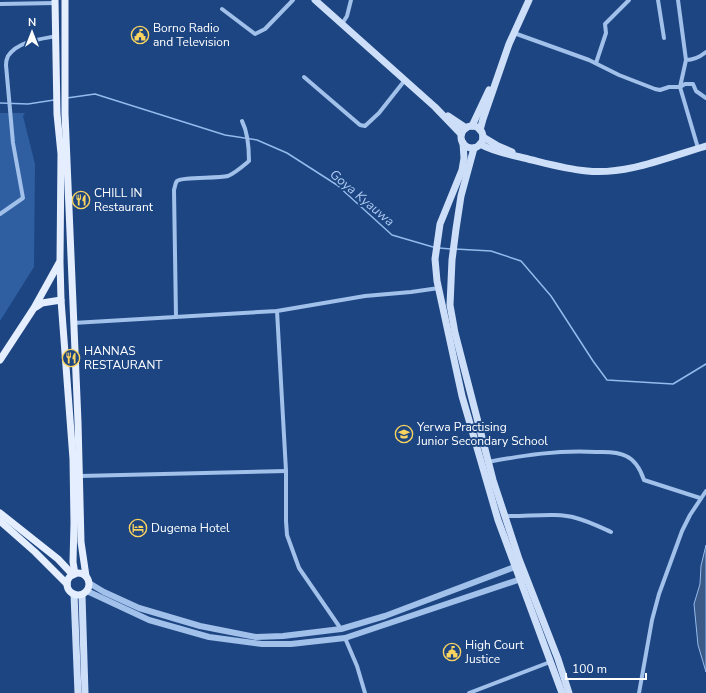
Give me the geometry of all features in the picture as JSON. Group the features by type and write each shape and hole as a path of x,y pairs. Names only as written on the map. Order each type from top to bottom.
{"main road":[{"path":"65,0 60,60 60,262 61,300 73,459 74,574"},
{"path":"315,0 435,107 466,129 476,127 479,140 489,149 556,167 588,171 607,171 643,165 706,146"},
{"path":"518,565 488,462 455,333 450,305 452,260 456,229 461,196 471,155 479,140 483,119 496,78 513,33 529,0"},
{"path":"55,2 60,60"},
{"path":"496,78 461,139 463,143 464,158 462,170 440,224 436,259 439,288 462,396 498,520 558,659 569,693"},
{"path":"61,114 73,323 80,476 81,542 87,579 84,593 86,693"},
{"path":"463,143 468,147 479,140"},
{"path":"0,360 34,308 60,262"},
{"path":"34,308 42,303 61,300"},
{"path":"0,513 74,574 83,574 87,579"},
{"path":"0,521 35,552 67,584 70,591 74,594 78,693"},
{"path":"58,560 70,558 73,553"},
{"path":"67,584 70,577 74,574"},
{"path":"523,578 550,662 562,693"},
{"path":"74,594 84,593"}],"street":[{"path":"222,9 255,34 265,29 293,0"},
{"path":"342,24 347,16 351,0"},
{"path":"596,63 606,32 605,24 629,0"},
{"path":"658,0 664,38"},
{"path":"678,0 686,60 680,87 698,148"},
{"path":"0,4 55,2"},
{"path":"513,33 596,63 620,75 655,89 660,90 680,87 685,84 693,84 696,91 706,98"},
{"path":"0,214 23,198 12,143 6,65 8,56 28,42 57,36"},
{"path":"686,60 692,60 706,52"},
{"path":"304,77 362,126 365,126 379,113 405,80"},
{"path":"176,317 174,190 176,182 179,180 228,176 249,161 249,150 245,127 242,121"},
{"path":"73,323 277,311 365,296 439,288"},
{"path":"277,311 286,471 287,536 299,568 340,629"},
{"path":"488,462 547,452 612,452 626,456 633,461 641,471 644,480 700,498"},
{"path":"80,476 286,471"},
{"path":"639,693 652,620 659,594 682,531 706,490"},
{"path":"504,516 567,516 611,532"},
{"path":"87,579 109,594 139,608 200,626 256,637 283,636 340,629 385,616 518,565"},
{"path":"84,593 149,620 209,637 262,644 291,644 345,638 523,578"},
{"path":"345,638 357,666 365,693"},
{"path":"469,693 550,662"}],"shaded area":[{"path":"0,113 25,113 23,116 35,164 34,267 0,321"},
{"path":"706,545 706,672 698,645 694,604 700,584 701,566"}],"waterway":[{"name":"Goya Kyauwa","path":"67,98 95,94 225,135 257,140 287,153 337,185 392,235 433,247"},
{"name":"Goya Kyauwa","path":"0,103 28,104 54,100"},
{"name":"Goya Kyauwa","path":"439,248 451,249"},
{"name":"Goya Kyauwa","path":"455,249 491,251 521,261 551,296 607,380 673,384 706,364"}],"place":[{"name":"Borno Radio and Television","path":"140,35"},
{"name":"CHILL IN Restaurant","path":"81,200"},
{"name":"HANNAS RESTAURANT","path":"71,358"},
{"name":"Yerwa Practising Junior Secondary School","path":"404,434"},
{"name":"Dugema Hotel","path":"138,528"},
{"name":"High Court Justice","path":"452,652"}]}
